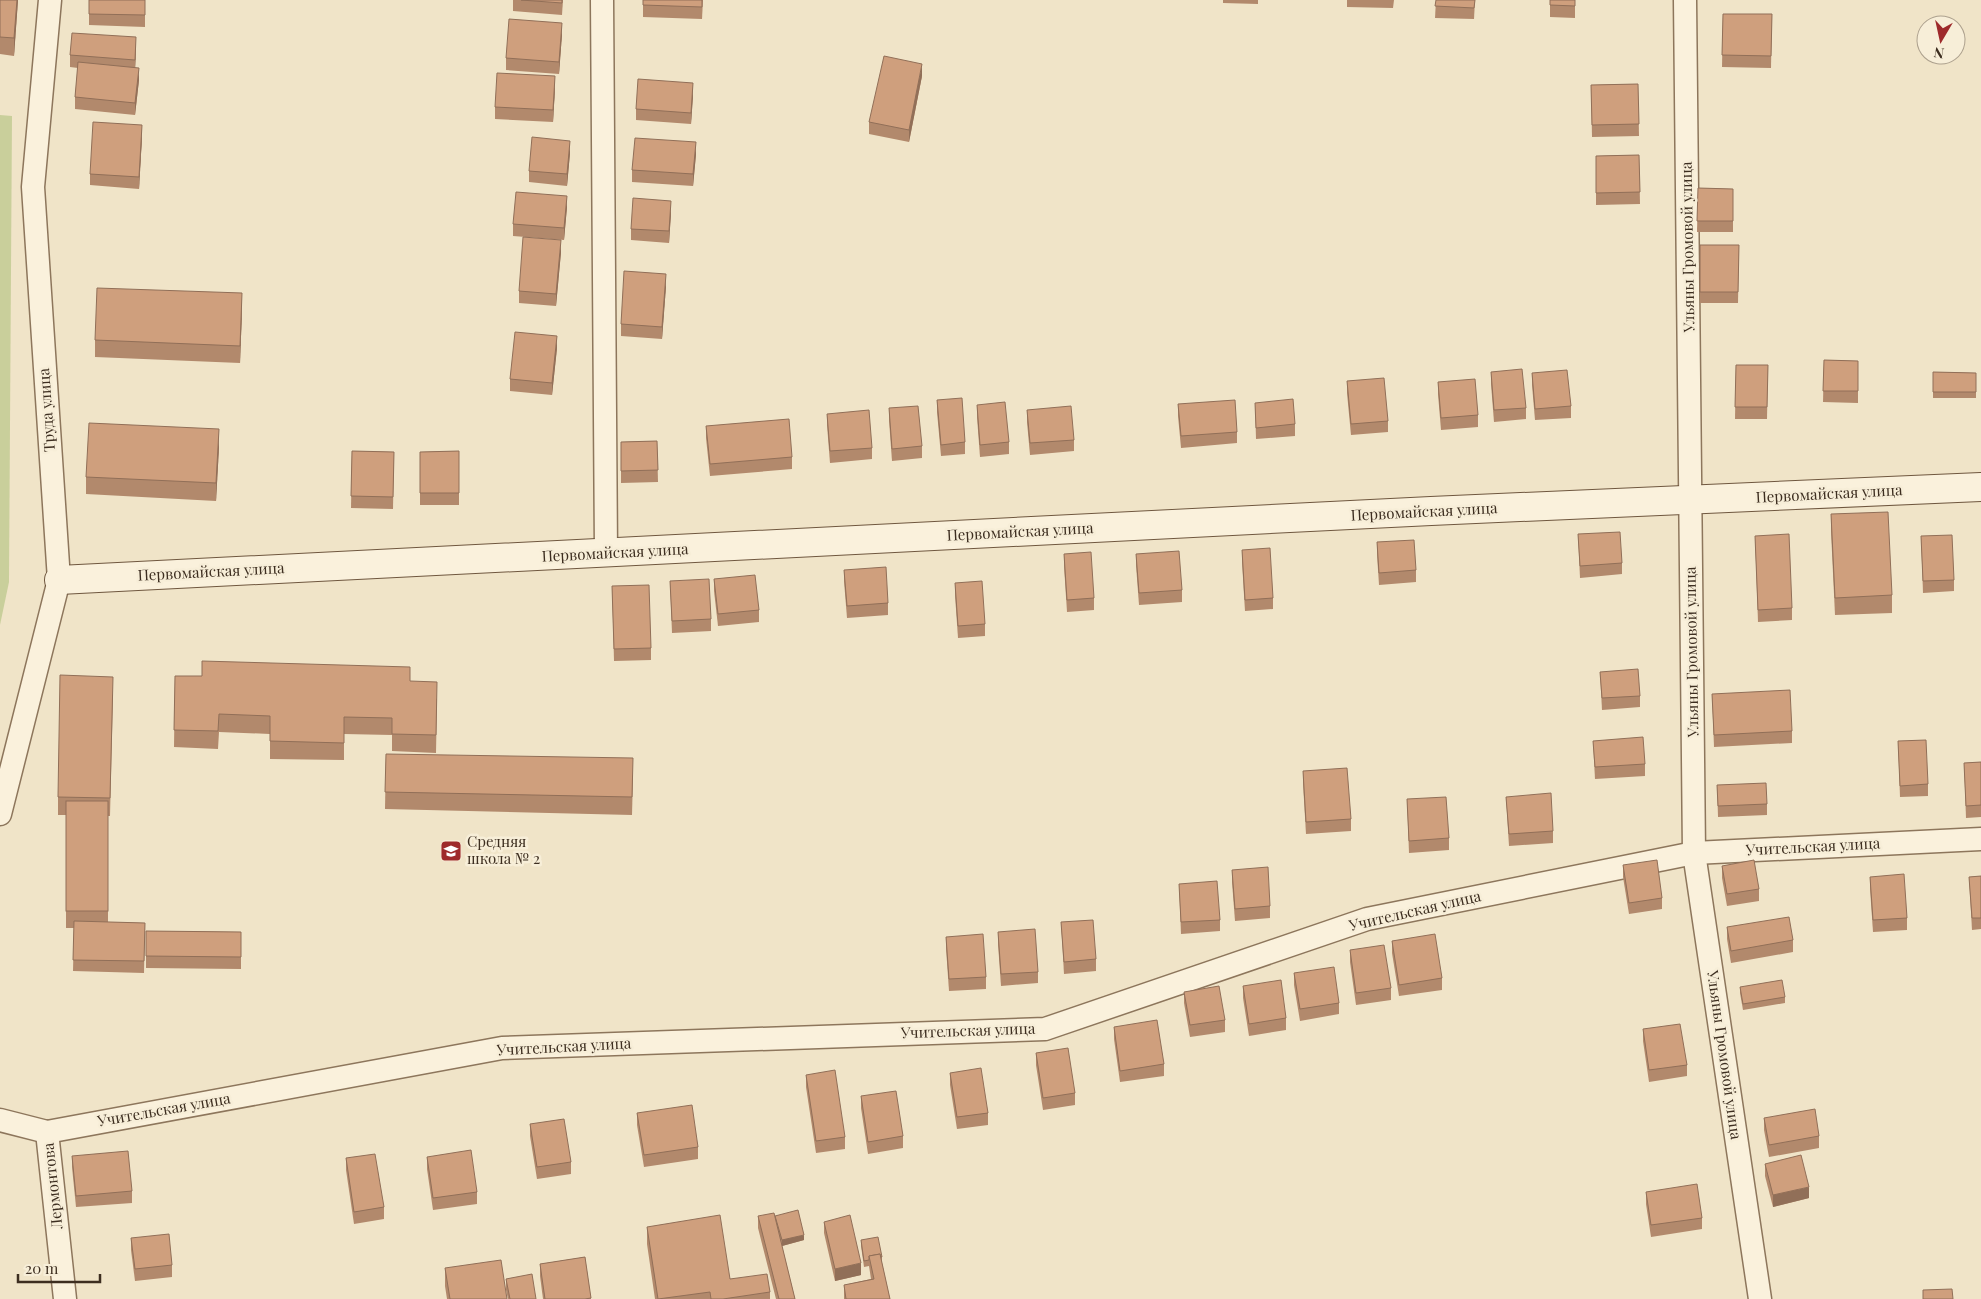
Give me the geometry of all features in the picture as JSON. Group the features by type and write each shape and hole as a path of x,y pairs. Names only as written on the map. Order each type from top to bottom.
{"street":[{"name":"Труда улица","path":"0,814 58,580 33,187 50,0"},
{"path":"602,0 606,554"},
{"name":"Ульяны Громовой улица","path":"1685,0 1694,853 1760,1299"},
{"name":"Первомайская улица","path":"58,580 606,554 1441,510 1690,501 1981,487"},
{"name":"Учительская улица","path":"0,1120 47,1132 502,1048 1045,1029 1367,919 1694,853 1981,839"},
{"name":"Лермонтова","path":"47,1132 65,1299"}],"green space":[{"path":"0,115 12,116 9,582 0,625"}],"building":[{"path":"0,0 17,0 14,38 0,37"},
{"path":"89,0 145,0 145,15 89,14"},
{"path":"521,0 562,0 562,3"},
{"path":"643,0 702,0 702,7 643,5"},
{"path":"1436,0 1475,0 1474,8 1435,6"},
{"path":"1550,0 1575,0 1575,6 1550,5"},
{"path":"1723,14 1772,14 1771,56 1722,55"},
{"path":"509,19 562,23 559,62 506,58"},
{"path":"72,33 136,37 135,60 70,55"},
{"path":"884,56 922,64 909,130 869,122"},
{"path":"78,62 139,68 135,103 75,97"},
{"path":"497,73 555,76 553,110 495,107"},
{"path":"638,79 693,83 691,113 636,109"},
{"path":"1638,84 1639,124 1592,125 1591,85"},
{"path":"93,122 142,125 139,177 90,174"},
{"path":"532,137 570,141 567,174 529,171"},
{"path":"635,138 696,142 693,174 632,170"},
{"path":"1639,155 1640,192 1596,193 1596,156"},
{"path":"1698,188 1733,189 1733,221 1697,221"},
{"path":"516,192 567,196 564,228 513,224"},
{"path":"633,198 671,201 669,231 631,229"},
{"path":"523,237 561,240 556,294 519,291"},
{"path":"1700,245 1739,245 1738,292 1700,292"},
{"path":"624,271 666,274 662,327 621,324"},
{"path":"97,288 242,293 240,346 95,340"},
{"path":"515,332 557,336 552,383 510,379"},
{"path":"1824,360 1858,361 1858,391 1823,391"},
{"path":"1736,365 1768,365 1767,407 1735,407"},
{"path":"1522,369 1526,408 1494,410 1491,372"},
{"path":"1567,370 1571,406 1535,409 1532,373"},
{"path":"1933,372 1976,373 1976,392 1933,392"},
{"path":"1384,378 1388,421 1351,424 1347,381"},
{"path":"1475,379 1478,415 1441,418 1438,382"},
{"path":"962,398 965,442 941,445 937,400"},
{"path":"1293,399 1295,424 1256,428 1255,403"},
{"path":"1235,400 1237,432 1181,436 1178,404"},
{"path":"1005,402 1009,442 980,445 977,405"},
{"path":"918,406 922,446 892,449 889,408"},
{"path":"1071,406 1074,440 1030,443 1027,410"},
{"path":"869,410 872,448 830,451 827,414"},
{"path":"789,419 792,457 710,464 706,426"},
{"path":"89,423 219,429 216,483 86,477"},
{"path":"657,441 658,470 621,471 621,442"},
{"path":"352,451 394,452 393,497 351,496"},
{"path":"459,451 459,493 420,493 420,452"},
{"path":"1888,512 1892,595 1835,598 1831,514"},
{"path":"1620,532 1622,563 1580,566 1578,534"},
{"path":"1789,534 1792,608 1758,610 1755,536"},
{"path":"1952,535 1954,580 1923,581 1921,536"},
{"path":"1414,540 1416,570 1379,573 1377,542"},
{"path":"1270,548 1273,598 1245,600 1242,550"},
{"path":"1179,551 1182,590 1139,593 1136,554"},
{"path":"1091,552 1094,598 1067,600 1064,554"},
{"path":"886,567 888,603 847,606 844,570"},
{"path":"755,575 759,610 718,614 714,579"},
{"path":"709,579 711,619 672,621 670,581"},
{"path":"982,581 985,624 958,626 955,583"},
{"path":"649,585 651,648 614,649 612,586"},
{"path":"202,661 410,667 410,681 437,682 436,735 392,734 392,718 344,717 344,743 270,741 270,716 219,714 218,731 174,730 175,676 202,676"},
{"path":"1638,669 1640,696 1602,698 1600,672"},
{"path":"60,675 113,677 110,798 58,797"},
{"path":"1790,690 1792,731 1714,735 1712,694"},
{"path":"1643,737 1645,764 1595,767 1593,741"},
{"path":"1926,740 1928,784 1900,786 1898,741"},
{"path":"386,754 633,758 632,797 385,792"},
{"path":"1981,762 1981,805 1966,806 1964,763"},
{"path":"1347,768 1351,819 1306,822 1303,771"},
{"path":"1766,783 1767,804 1718,806 1717,785"},
{"path":"1551,793 1553,831 1509,834 1506,797"},
{"path":"1446,797 1449,838 1409,841 1407,799"},
{"path":"66,801 108,801 108,911 66,911"},
{"path":"1657,860 1662,898 1629,903 1623,865"},
{"path":"1754,860 1759,889 1727,894 1722,866"},
{"path":"1268,867 1270,906 1235,909 1232,870"},
{"path":"1904,874 1907,918 1873,920 1870,877"},
{"path":"1981,876 1981,918 1972,918 1969,877"},
{"path":"1217,881 1220,920 1181,922 1179,884"},
{"path":"1789,917 1793,940 1731,951 1727,927"},
{"path":"1093,920 1096,959 1064,962 1061,922"},
{"path":"74,921 145,923 144,961 73,960"},
{"path":"1035,929 1038,972 1001,974 998,932"},
{"path":"146,931 241,932 241,957 146,956"},
{"path":"983,934 986,977 949,979 946,937"},
{"path":"1435,934 1442,978 1399,985 1392,941"},
{"path":"1384,945 1391,988 1356,993 1350,950"},
{"path":"1334,967 1339,1003 1300,1009 1294,973"},
{"path":"1281,980 1286,1018 1249,1024 1243,986"},
{"path":"1782,980 1785,997 1743,1004 1740,987"},
{"path":"1219,986 1225,1020 1190,1025 1184,992"},
{"path":"1157,1020 1164,1064 1120,1071 1114,1027"},
{"path":"1680,1024 1687,1065 1649,1070 1643,1029"},
{"path":"1068,1048 1075,1093 1043,1098 1036,1053"},
{"path":"981,1068 988,1113 957,1117 950,1073"},
{"path":"835,1070 845,1137 816,1141 806,1075"},
{"path":"896,1091 903,1136 868,1142 861,1096"},
{"path":"692,1105 698,1147 644,1155 637,1113"},
{"path":"1815,1109 1819,1136 1769,1145 1764,1118"},
{"path":"564,1119 571,1162 537,1167 530,1124"},
{"path":"471,1150 477,1192 433,1198 427,1157"},
{"path":"128,1151 132,1191 76,1196 72,1156"},
{"path":"375,1154 384,1207 354,1212 346,1158"},
{"path":"1801,1155 1809,1187 1773,1195 1765,1164"},
{"path":"1697,1184 1702,1218 1651,1225 1646,1192"},
{"path":"798,1210 804,1235 782,1240 775,1216"},
{"path":"774,1213 795,1299 779,1299 758,1216"},
{"path":"720,1215 730,1279 767,1274 770,1292 723,1299 711,1299 710,1292 658,1299 647,1227"},
{"path":"850,1215 861,1263 835,1269 824,1222"},
{"path":"169,1234 172,1265 135,1269 131,1238"},
{"path":"878,1237 882,1257 880,1254 869,1256 869,1260 864,1261 861,1240"},
{"path":"880,1254 890,1299 846,1299 844,1285 874,1279 869,1256"},
{"path":"585,1257 591,1298 545,1299 540,1264"},
{"path":"501,1260 507,1299 450,1299 445,1268"},
{"path":"532,1274 536,1299 510,1299 506,1279"},
{"path":"1952,1289 1953,1299 1923,1299 1923,1290"}],"place":[{"name":"Средняя школа № 2","path":"451,851"}]}
